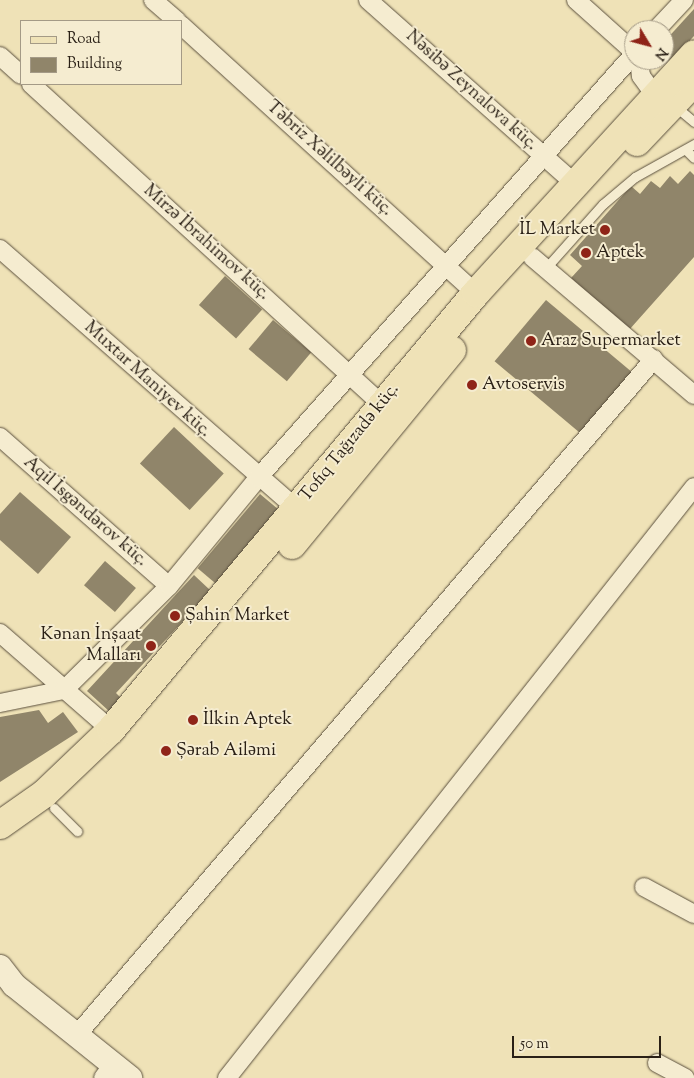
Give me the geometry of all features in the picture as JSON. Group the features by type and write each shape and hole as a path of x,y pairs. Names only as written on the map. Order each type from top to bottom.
{"main road":[{"name":"Tofiq Tağızadə küç.","path":"0,825 44,794 112,730 296,509 389,411 538,263 664,100 694,54"},
{"name":"Tofiq Tağızadə küç.","path":"0,846 54,808 112,757 167,696 389,411 476,292 574,183 664,100 694,82"}],"street":[{"path":"153,0 176,20"},
{"name":"Nəsibə Zeynalova küç.","path":"368,0 574,183"},
{"path":"576,0 624,44"},
{"path":"665,20 684,0"},
{"name":"Təbriz Xəlilbəyli küç.","path":"182,26 476,292"},
{"path":"0,56 20,74"},
{"path":"0,703 64,690 170,586 258,478 546,157 624,65"},
{"path":"640,70 641,76 664,100"},
{"name":"Mirzə İbrahimov küç.","path":"32,85 389,411"},
{"name":"Muxtar Maniyev küç.","path":"0,249 258,478 296,509"},
{"path":"538,263 694,394"},
{"path":"76,1036 654,359"},
{"name":"Aqil İsgəndərov küç.","path":"0,437 170,586"},
{"path":"227,1078 694,487"},
{"path":"0,633 112,730"},
{"path":"644,887 694,914"},
{"path":"0,967 14,985 76,1036 115,1074"},
{"path":"657,1063 685,1078"}],"lane":[{"path":"664,100 694,122"},
{"path":"538,263 635,177 694,144"},
{"path":"686,150 694,158"},
{"path":"54,808 77,831"}],"building":[{"path":"694,9 694,36 674,57 674,31"},
{"path":"690,171 694,175 694,257 629,330 571,278 582,266 570,255 631,186 640,194 651,181 660,188 670,176 678,184"},
{"path":"225,276 262,309 236,338 199,305"},
{"path":"546,300 633,373 582,435 495,361"},
{"path":"273,320 311,352 287,381 249,349"},
{"path":"174,427 224,473 190,510 140,464"},
{"path":"20,492 71,537 38,574 0,540 0,514"},
{"path":"260,494 279,510 217,584 198,568"},
{"path":"105,561 136,588 115,612 84,585"},
{"path":"194,575 211,591 116,693 122,699 110,712 87,691"},
{"path":"39,710 48,723 63,712 78,732 0,782 0,717"}],"place":[{"name":"İL Market","path":"605,230"},
{"name":"Aptek","path":"586,253"},
{"name":"Araz Supermarket","path":"531,341"},
{"name":"Avtoservis","path":"472,385"},
{"name":"Şahin Market","path":"175,616"},
{"name":"Kənan İnşaat Malları","path":"151,646"},
{"name":"İlkin Aptek","path":"193,720"},
{"name":"Şərab Ailəmi","path":"166,751"}]}
